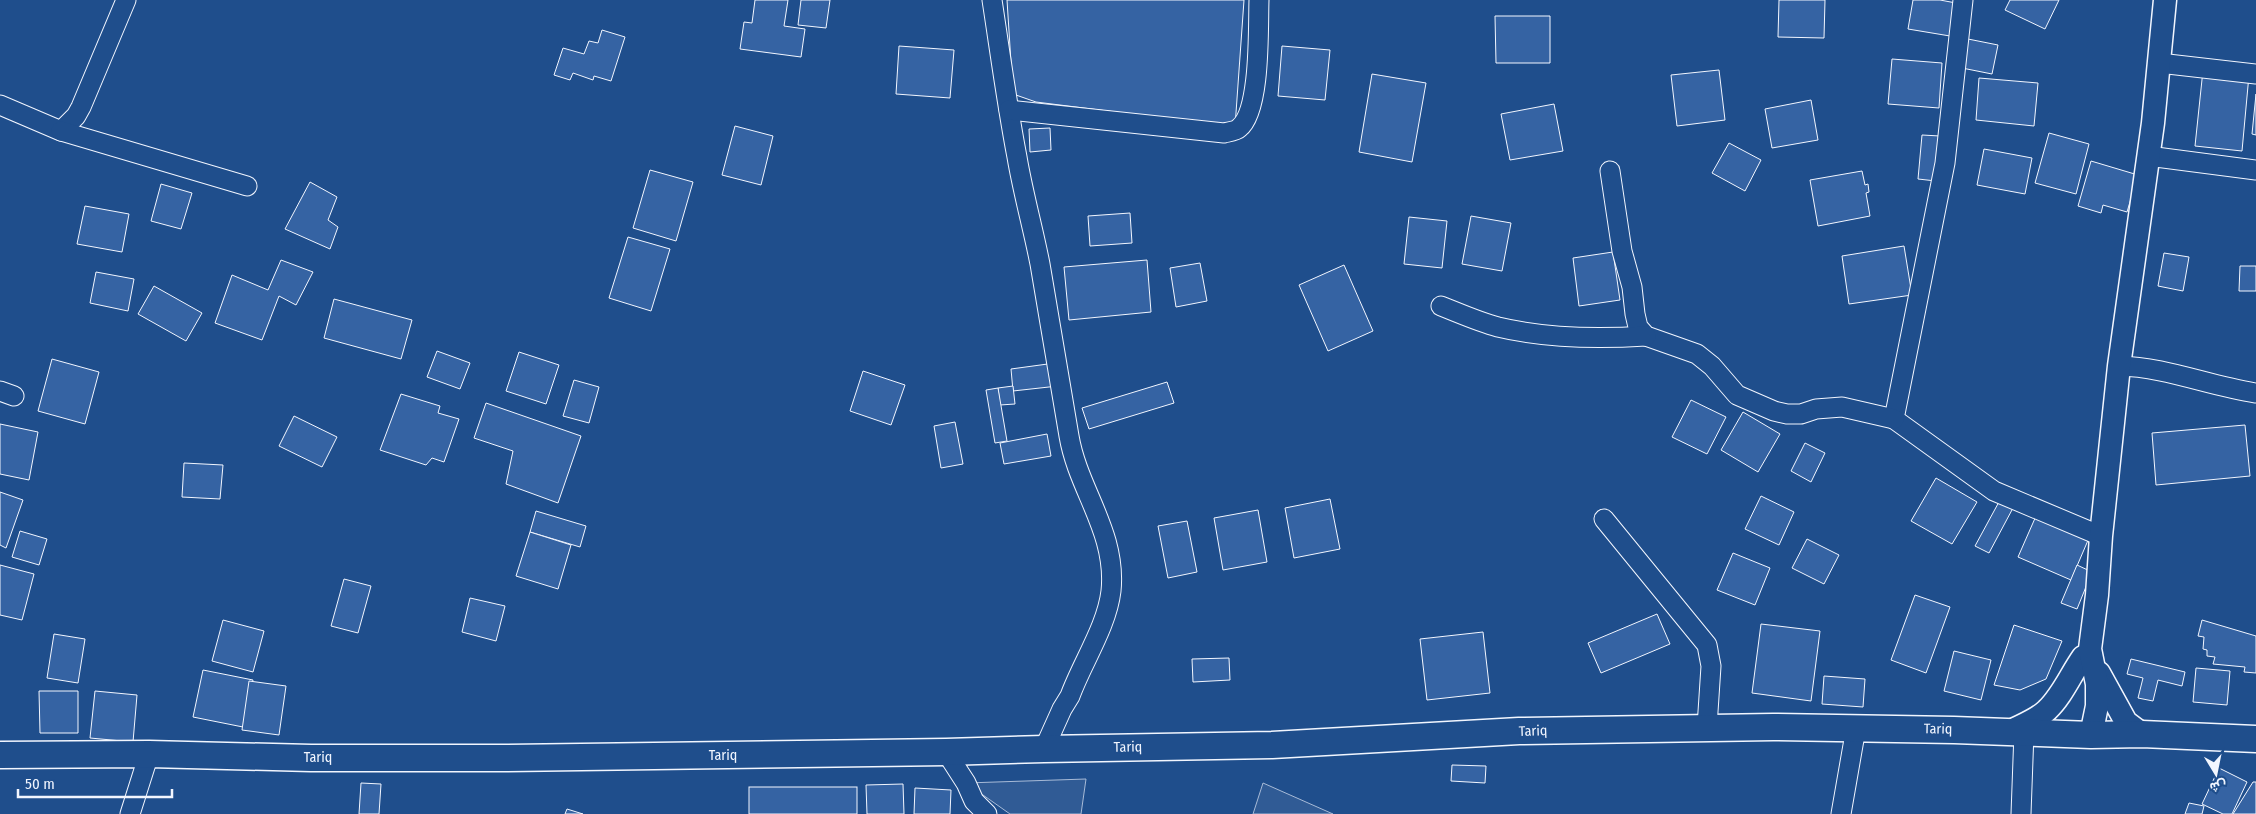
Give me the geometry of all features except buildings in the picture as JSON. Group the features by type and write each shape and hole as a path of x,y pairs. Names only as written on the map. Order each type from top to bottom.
{"main road":[{"name":"Tariq","path":"0,755 149,754 312,758 505,758 946,752 1272,746 1519,731 1707,727 1856,728 2091,735 2142,734 2256,739"}],"street":[{"path":"61,131 76,116 81,107 126,0"},
{"path":"992,0 1009,110 1044,287 1069,437 1085,487 1094,502 1104,530 1110,558 1111,590 1107,611 1070,696 1044,749"},
{"path":"1009,110 1224,133 1239,128 1247,116 1253,96 1257,69 1259,0"},
{"path":"1894,419 1945,163 1963,0"},
{"path":"2058,734 2063,708 2089,656 2097,595 2101,536 2119,366 2148,156 2166,0"},
{"path":"2159,62 2256,74"},
{"path":"0,105 61,131 248,186"},
{"path":"2148,156 2256,170"},
{"path":"1610,171 1622,251 1632,287 1635,314 1638,327 1646,336"},
{"path":"1440,306 1498,327 1594,338 1646,336 1697,354 1712,366 1737,395 1774,411 1787,414 1801,414 1816,409 1842,407 1894,419 1994,491 2101,536"},
{"path":"2119,366 2160,369 2229,389 2256,393"},
{"path":"1604,520 1706,645 1711,666 1707,727"},
{"path":"2022,814 2017,732 2047,710 2089,656"},
{"path":"2089,656 2126,722 2142,734"},
{"path":"2089,656 2097,684 2097,699 2091,735"},
{"path":"1841,814 1856,728"},
{"path":"946,752 966,783 974,801 986,814"},
{"path":"130,814 149,754"}],"shaded area":[{"path":"1086,779 1081,814 1010,814 966,783"},
{"path":"1263,783 1333,814 1253,814"}]}
